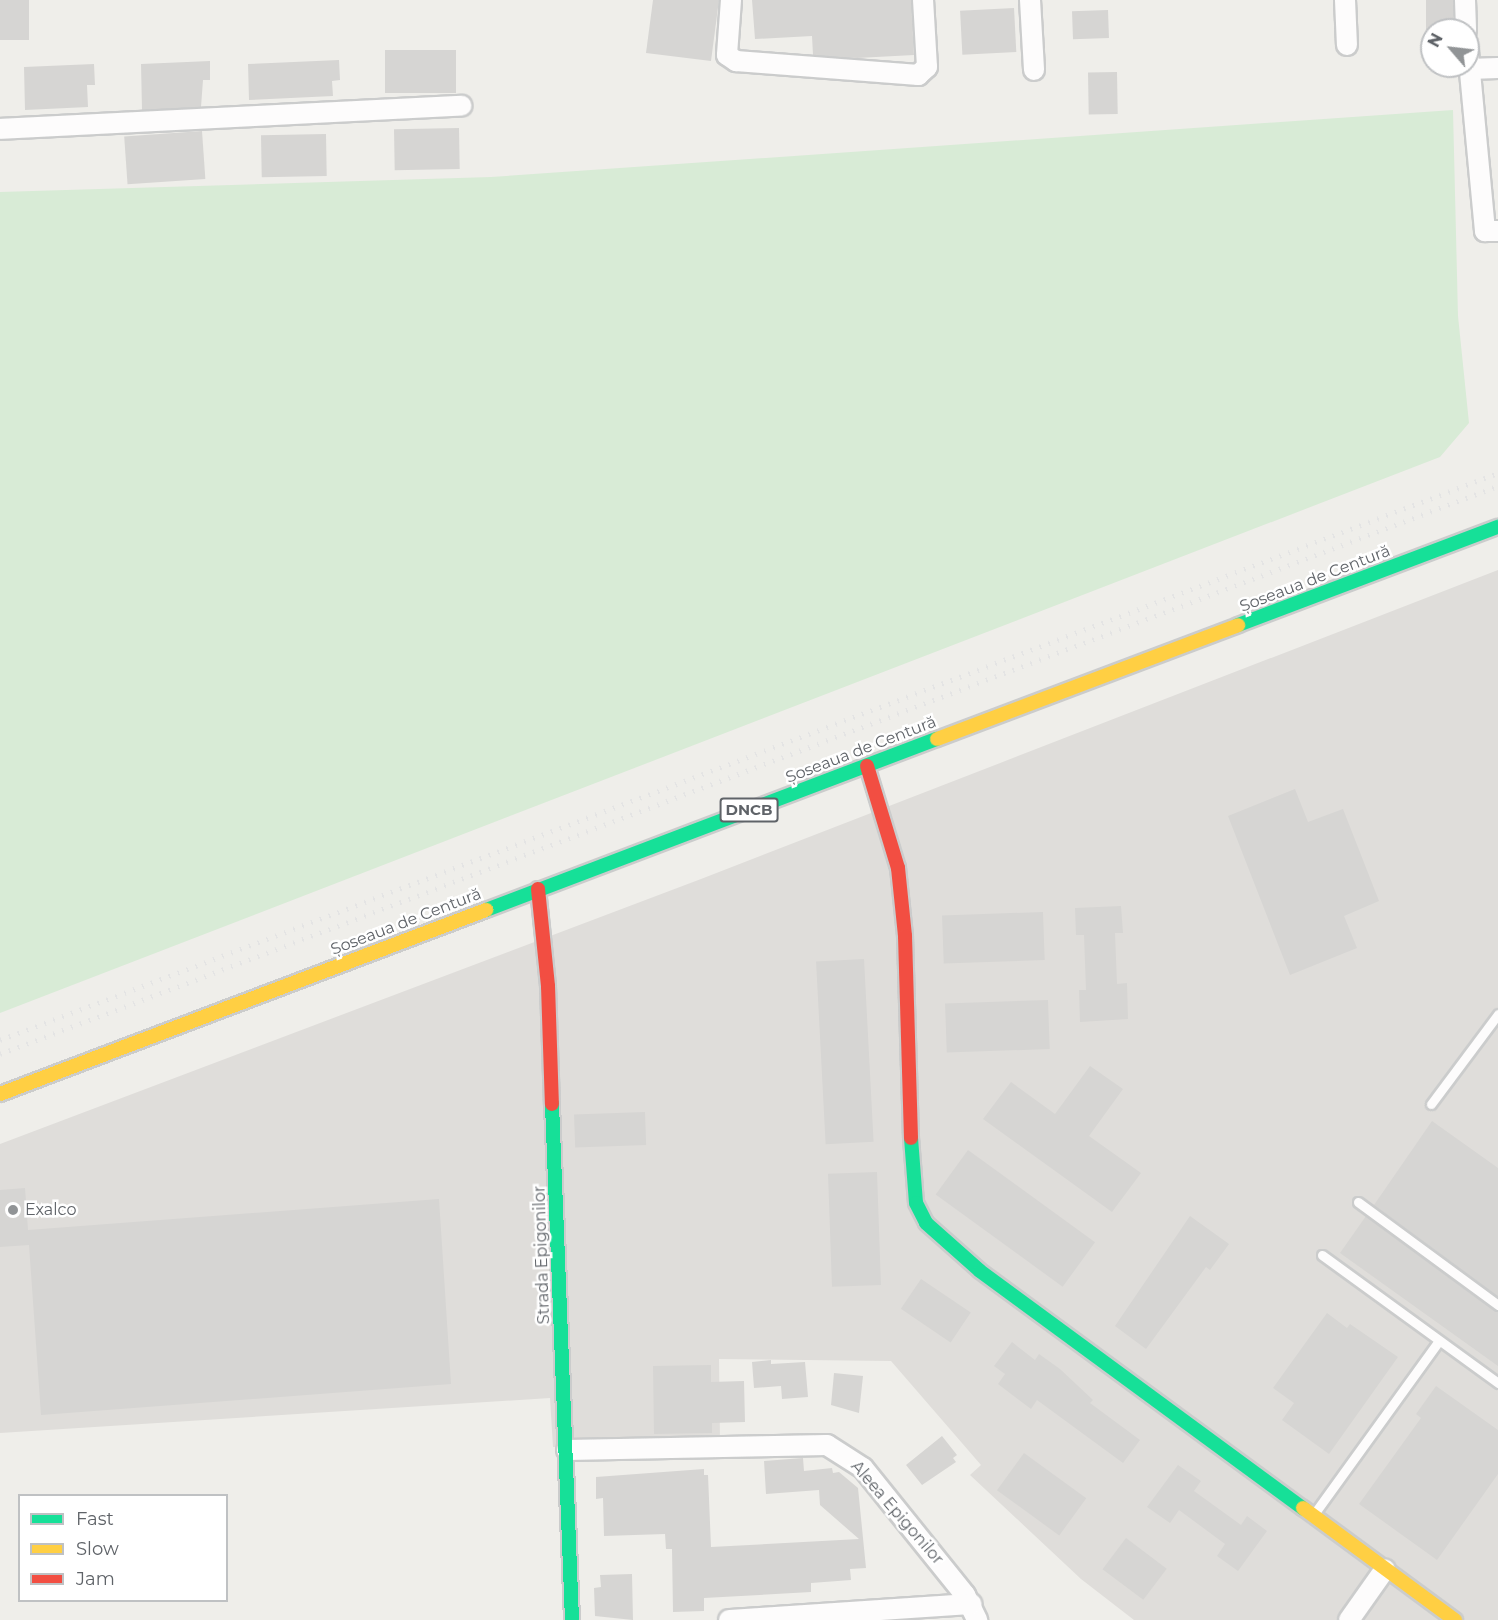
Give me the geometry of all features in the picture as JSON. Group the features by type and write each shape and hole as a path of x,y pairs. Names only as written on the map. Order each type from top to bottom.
{"street":[{"path":"731,0 727,55 736,61 918,75 927,67 923,0"},
{"path":"1030,0 1034,70"},
{"path":"1344,0 1347,45"},
{"path":"1465,0 1466,18"},
{"path":"1480,63 1498,68"},
{"path":"1471,78 1485,231 1498,231"},
{"path":"0,129 461,106"},
{"name":"Șoseaua de Centură","path":"0,1094 1498,527"},
{"path":"867,766 898,868 905,936 912,1162 916,1203 926,1223 980,1271 1455,1620"},
{"name":"Strada Epigonilor","path":"538,889 548,987 572,1620"},
{"name":"Aleea Epigonilor","path":"567,1450 827,1445 863,1468 974,1612"},
{"path":"1349,1620 1385,1569"},
{"name":"Aleea Epigonilor","path":"729,1620 974,1612"}],"lane":[{"path":"1431,1104 1498,1014"},
{"path":"1358,1202 1498,1305"},
{"path":"1322,1255 1498,1383"},
{"path":"1313,1516 1439,1341"}],"shaded area":[{"path":"1498,570 1498,1620 1134,1620 1081,1579 970,1475 981,1465 891,1361 719,1359 720,1442 553,1447 550,1398 0,1433 0,1144 701,879"}],"green space":[{"path":"1453,110 1458,316 1469,423 1440,457 0,1013 0,192 491,177"}],"building":[{"path":"0,0 29,0 29,40 0,40"},
{"path":"653,0 719,0 711,61 646,53"},
{"path":"752,0 911,0 914,55 857,58 813,55 812,36 755,39"},
{"path":"1426,0 1453,0 1453,18 1426,18"},
{"path":"1014,8 1016,52 962,55 960,11"},
{"path":"1108,10 1109,38 1073,39 1072,11"},
{"path":"385,50 456,50 456,93 385,93"},
{"path":"339,60 340,80 332,81 333,96 249,100 248,64"},
{"path":"210,61 210,80 203,80 201,107 142,110 141,64"},
{"path":"94,64 95,85 87,85 88,107 25,110 24,67"},
{"path":"1117,72 1118,114 1089,114 1088,73"},
{"path":"459,128 460,169 395,170 394,129"},
{"path":"202,131 205,179 128,184 124,136"},
{"path":"326,134 327,176 262,177 261,135"},
{"path":"1295,789 1308,822 1343,809 1379,901 1344,916 1357,948 1290,975 1228,816"},
{"path":"1121,906 1123,933 1115,933 1117,984 1127,983 1128,1019 1080,1022 1079,990 1086,990 1084,935 1076,935 1075,908"},
{"path":"1043,912 1045,960 944,963 942,916"},
{"path":"864,959 874,1142 826,1144 816,962"},
{"path":"1048,1000 1050,1049 947,1053 945,1004"},
{"path":"1090,1066 1123,1089 1089,1136 1141,1173 1112,1212 983,1119 1011,1082 1055,1114"},
{"path":"645,1112 646,1145 575,1147 574,1114"},
{"path":"1432,1121 1498,1168 1498,1297 1374,1205"},
{"path":"968,1150 1095,1242 1063,1287 936,1194"},
{"path":"877,1172 881,1285 832,1287 828,1174"},
{"path":"25,1188 28,1230 439,1199 451,1384 41,1415 29,1245 0,1247 0,1190"},
{"path":"1190,1216 1229,1244 1210,1270 1206,1267 1146,1349 1115,1326"},
{"path":"1366,1216 1498,1312 1498,1366 1340,1253"},
{"path":"921,1279 971,1313 951,1342 901,1309"},
{"path":"1327,1313 1347,1328 1350,1324 1398,1357 1329,1454 1282,1420 1294,1403 1273,1388"},
{"path":"1012,1342 1035,1360 1039,1354 1060,1369 1093,1400 1090,1403 1140,1440 1123,1463 1037,1400 1031,1409 998,1384 1005,1374 994,1366"},
{"path":"771,1360 771,1364 805,1362 808,1397 782,1399 781,1386 754,1388 752,1362"},
{"path":"711,1365 711,1382 744,1381 745,1422 712,1423 712,1433 654,1434 653,1366"},
{"path":"834,1373 863,1376 859,1413 831,1405"},
{"path":"1436,1386 1498,1430 1498,1474 1437,1560 1359,1504 1421,1418 1416,1414"},
{"path":"942,1436 957,1455 953,1458 956,1462 922,1485 906,1465"},
{"path":"1024,1453 1086,1498 1059,1535 997,1490"},
{"path":"803,1458 804,1471 832,1468 833,1473 839,1472 858,1488 866,1568 850,1569 851,1580 811,1583 811,1592 704,1598 704,1611 673,1612 672,1549 666,1549 665,1534 604,1536 603,1498 596,1499 596,1477 704,1469 704,1475 708,1475 711,1547 859,1539 820,1505 819,1490 766,1494 764,1461"},
{"path":"1178,1465 1201,1481 1194,1491 1241,1525 1247,1516 1267,1531 1238,1571 1217,1556 1225,1544 1179,1510 1170,1523 1147,1507"},
{"path":"1126,1538 1167,1569 1143,1600 1103,1569"},
{"path":"632,1574 633,1620 595,1616 594,1588 601,1587 600,1575"}],"railway":[{"path":"0,1040 1498,473"},
{"path":"0,1054 1498,486"}],"traffic: fast":[{"path":"1238,625 1498,527"},
{"path":"486,910 937,739"},
{"path":"552,1104 572,1620"},
{"path":"911,1138 916,1203 926,1223 980,1271 1303,1508"}],"traffic: slow":[{"path":"937,739 1238,625"},
{"path":"0,1094 486,910"},
{"path":"1303,1508 1455,1620"}],"traffic: jam":[{"path":"867,766 898,868 905,936 911,1138"},
{"path":"538,889 548,986 552,1104"}],"place":[{"name":"Exalco","path":"13,1210"}]}
